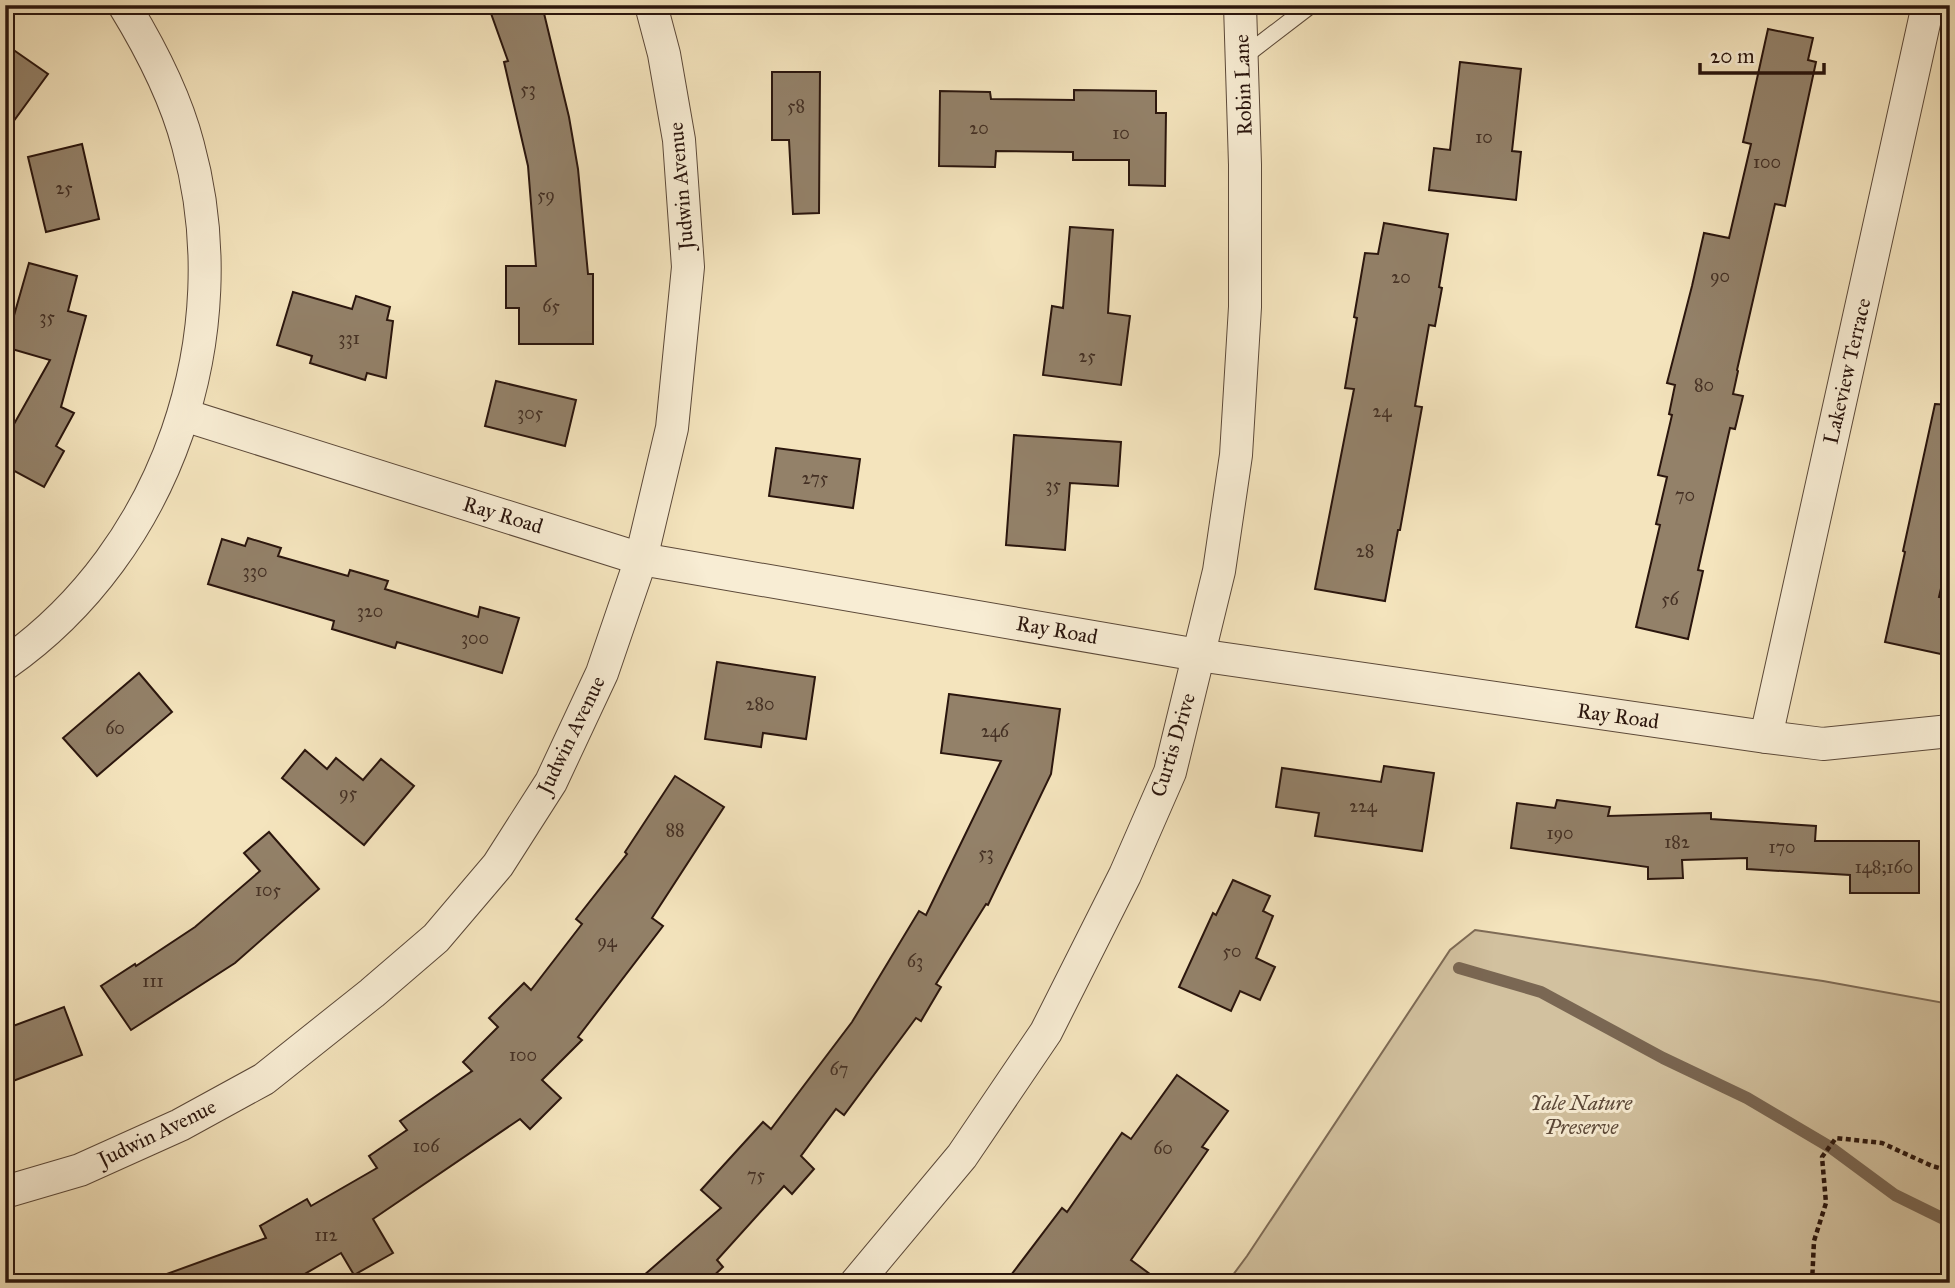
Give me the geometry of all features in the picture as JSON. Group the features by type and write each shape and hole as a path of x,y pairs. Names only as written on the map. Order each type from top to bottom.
{"street":[{"path":"5,664 64,614 103,570 136,522 163,470 184,415 197,363 204,308 205,253 200,198 188,145 171,93 148,43 124,5"},
{"name":"Judwin Avenue","path":"5,1192 80,1170 180,1125 264,1079 436,938 498,865 551,782 602,673 641,559 672,428 688,267 679,140 664,54 651,5"},
{"name":"Robin Lane","path":"1240,5 1245,165"},
{"name":"Lakeview Terrace","path":"1766,737 1928,5"},
{"name":"Curtis Drive","path":"856,1283 962,1156 1046,1032 1125,875 1170,772 1219,571 1236,455 1245,307 1245,165"},
{"name":"Ray Road","path":"184,415 641,559 1198,655 1766,737 1823,744 1950,731"}],"lane":[{"path":"1242,58 1311,5"}],"path":[{"path":"1812,1283 1814,1241 1826,1203 1822,1157 1836,1138 1882,1143 1932,1166 1950,1171"}],"green space":[{"name":"Yale Nature Preserve","path":"1475,930 1823,981 1950,1004 1950,1283 1227,1283 1450,950"}],"building":[{"path":"488,5 542,5 569,117 578,169 588,274 593,274 593,344 519,344 519,308 506,308 506,266 536,266 528,166 504,62 508,61"},
{"path":"1768,29 1813,38 1808,60 1816,62 1785,206 1775,204 1737,370 1733,394 1743,396 1735,429 1730,428 1698,570 1703,571 1688,639 1636,627 1660,525 1656,524 1667,477 1658,475 1672,415 1669,414 1675,385 1667,383 1704,233 1729,238 1751,144 1743,142"},
{"path":"5,44 48,74 5,133"},
{"path":"1460,62 1521,69 1512,151 1521,152 1516,200 1429,190 1434,148 1450,150"},
{"path":"772,72 820,72 819,213 793,214 789,140 772,140"},
{"path":"1074,90 1156,91 1156,113 1166,113 1165,186 1129,185 1129,160 1073,160 1073,152 996,151 995,167 939,166 940,91 990,92 991,99 1074,100"},
{"path":"82,144 99,219 46,232 28,157"},
{"path":"1384,223 1448,234 1435,326 1429,325 1415,406 1422,407 1385,601 1315,589 1354,389 1345,388 1365,253 1378,254"},
{"path":"1070,227 1113,230 1108,313 1130,316 1121,385 1043,375 1052,306 1063,308"},
{"path":"29,263 77,276 68,311 86,316 61,407 74,413 56,446 64,451 44,487 5,466 5,440 50,360 5,347"},
{"path":"293,292 352,309 356,296 390,307 387,320 393,321 386,378 367,373 365,380 310,363 312,356 277,345"},
{"path":"496,381 576,400 565,446 485,426"},
{"path":"1935,404 1950,405 1950,549 1939,597 1950,599 1950,656 1885,642"},
{"path":"1014,435 1121,442 1118,486 1070,483 1065,550 1006,545"},
{"path":"776,448 860,459 853,508 769,496"},
{"path":"248,538 281,548 278,556 348,576 350,570 388,581 385,589 478,617 480,607 519,618 502,673 397,642 395,648 332,629 334,621 208,584 222,539 245,546"},
{"path":"717,662 815,677 806,739 763,733 761,747 705,739"},
{"path":"139,673 172,712 97,776 63,738"},
{"path":"949,694 1060,709 1051,774 988,905 986,904 936,984 941,987 921,1021 916,1018 844,1115 836,1109 801,1156 814,1169 792,1194 784,1186 717,1260 723,1267 706,1283 635,1283 721,1208 701,1190 763,1122 771,1129 852,1022 919,911 926,915 1001,761 941,753"},
{"path":"305,750 327,769 336,758 363,780 381,759 414,786 364,845 282,778"},
{"path":"1384,766 1434,773 1422,851 1315,836 1319,813 1276,807 1282,768 1381,782"},
{"path":"675,776 724,807 652,918 663,926 578,1037 582,1040 542,1080 561,1098 530,1129 520,1119 373,1219 393,1253 354,1275 341,1253 289,1283 154,1283 153,1279 266,1238 260,1226 307,1199 311,1206 377,1168 369,1156 407,1130 400,1121 472,1071 463,1062 498,1027 489,1018 524,983 531,990 582,924 576,919 627,854 625,852"},
{"path":"1557,800 1610,807 1608,816 1711,813 1711,819 1816,826 1815,841 1919,841 1919,893 1850,893 1850,875 1747,869 1747,858 1682,860 1683,878 1648,879 1648,867 1511,848 1517,803 1555,808"},
{"path":"269,832 319,889 235,963 131,1030 101,986 195,927 260,871 244,853"},
{"path":"1233,880 1270,896 1263,911 1273,916 1256,958 1275,967 1260,1000 1240,991 1231,1011 1179,987 1213,913 1216,915"},
{"path":"64,1007 82,1055 5,1084 5,1029"},
{"path":"1177,1075 1228,1111 1202,1147 1208,1150 1131,1260 1162,1283 1005,1283 1062,1208 1067,1212 1122,1133 1131,1139"}],"waterway":[{"path":"1459,968 1541,992 1663,1058 1747,1098 1830,1147 1895,1195 1950,1222"}]}
